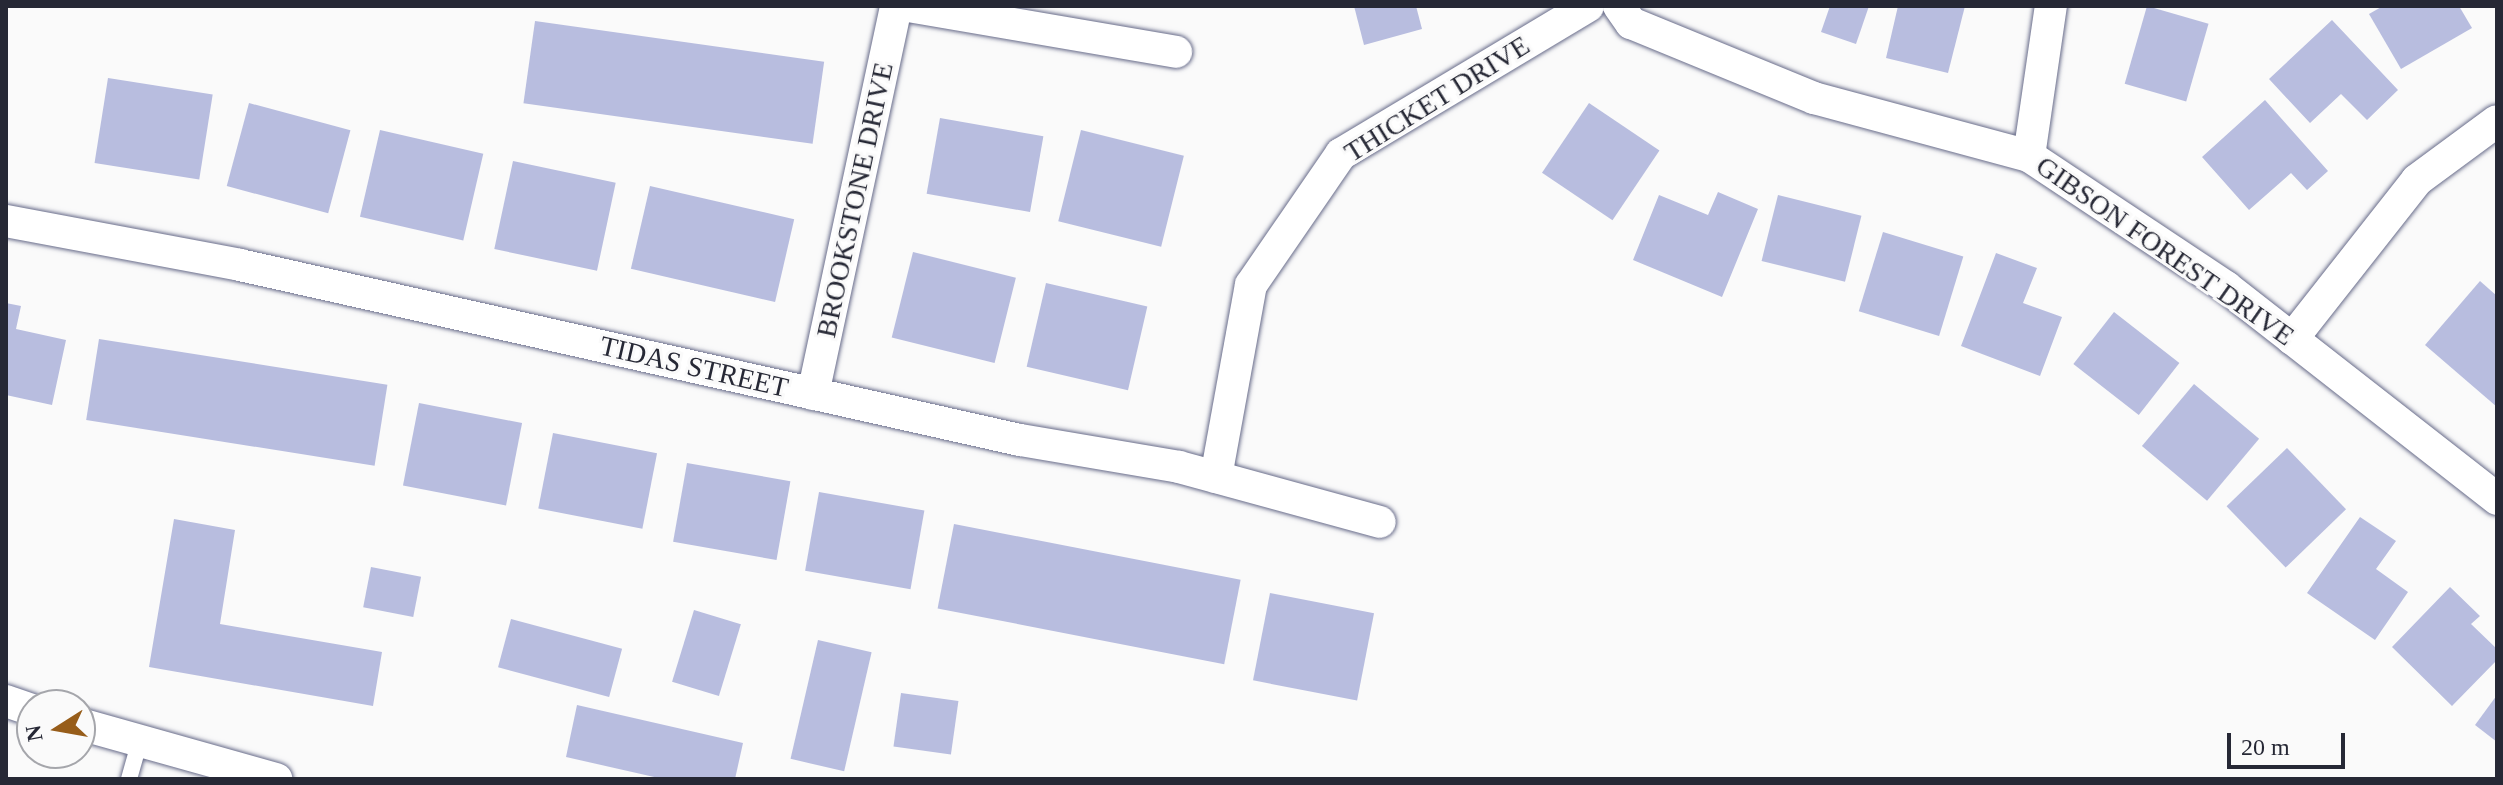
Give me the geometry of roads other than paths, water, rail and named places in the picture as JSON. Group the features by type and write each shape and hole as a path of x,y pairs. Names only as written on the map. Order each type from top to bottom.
{"street":[{"name":"BROOKSTONE DRIVE","path":"813,394 896,6"},
{"path":"908,6 1176,52"},
{"name":"THICKET DRIVE","path":"1216,477 1251,285 1341,154 1588,6"},
{"name":"GIBSON FOREST DRIVE","path":"1619,6 1631,23 1814,98 2029,156 2292,339 2497,499"},
{"path":"2029,156 2051,6"},
{"path":"2292,339 2417,180 2497,121"},
{"name":"TIDAS STREET","path":"6,221 240,265 813,394 1216,477 1380,522"},
{"path":"96,728 276,779"}],"lane":[{"path":"129,779 140,740"}]}
